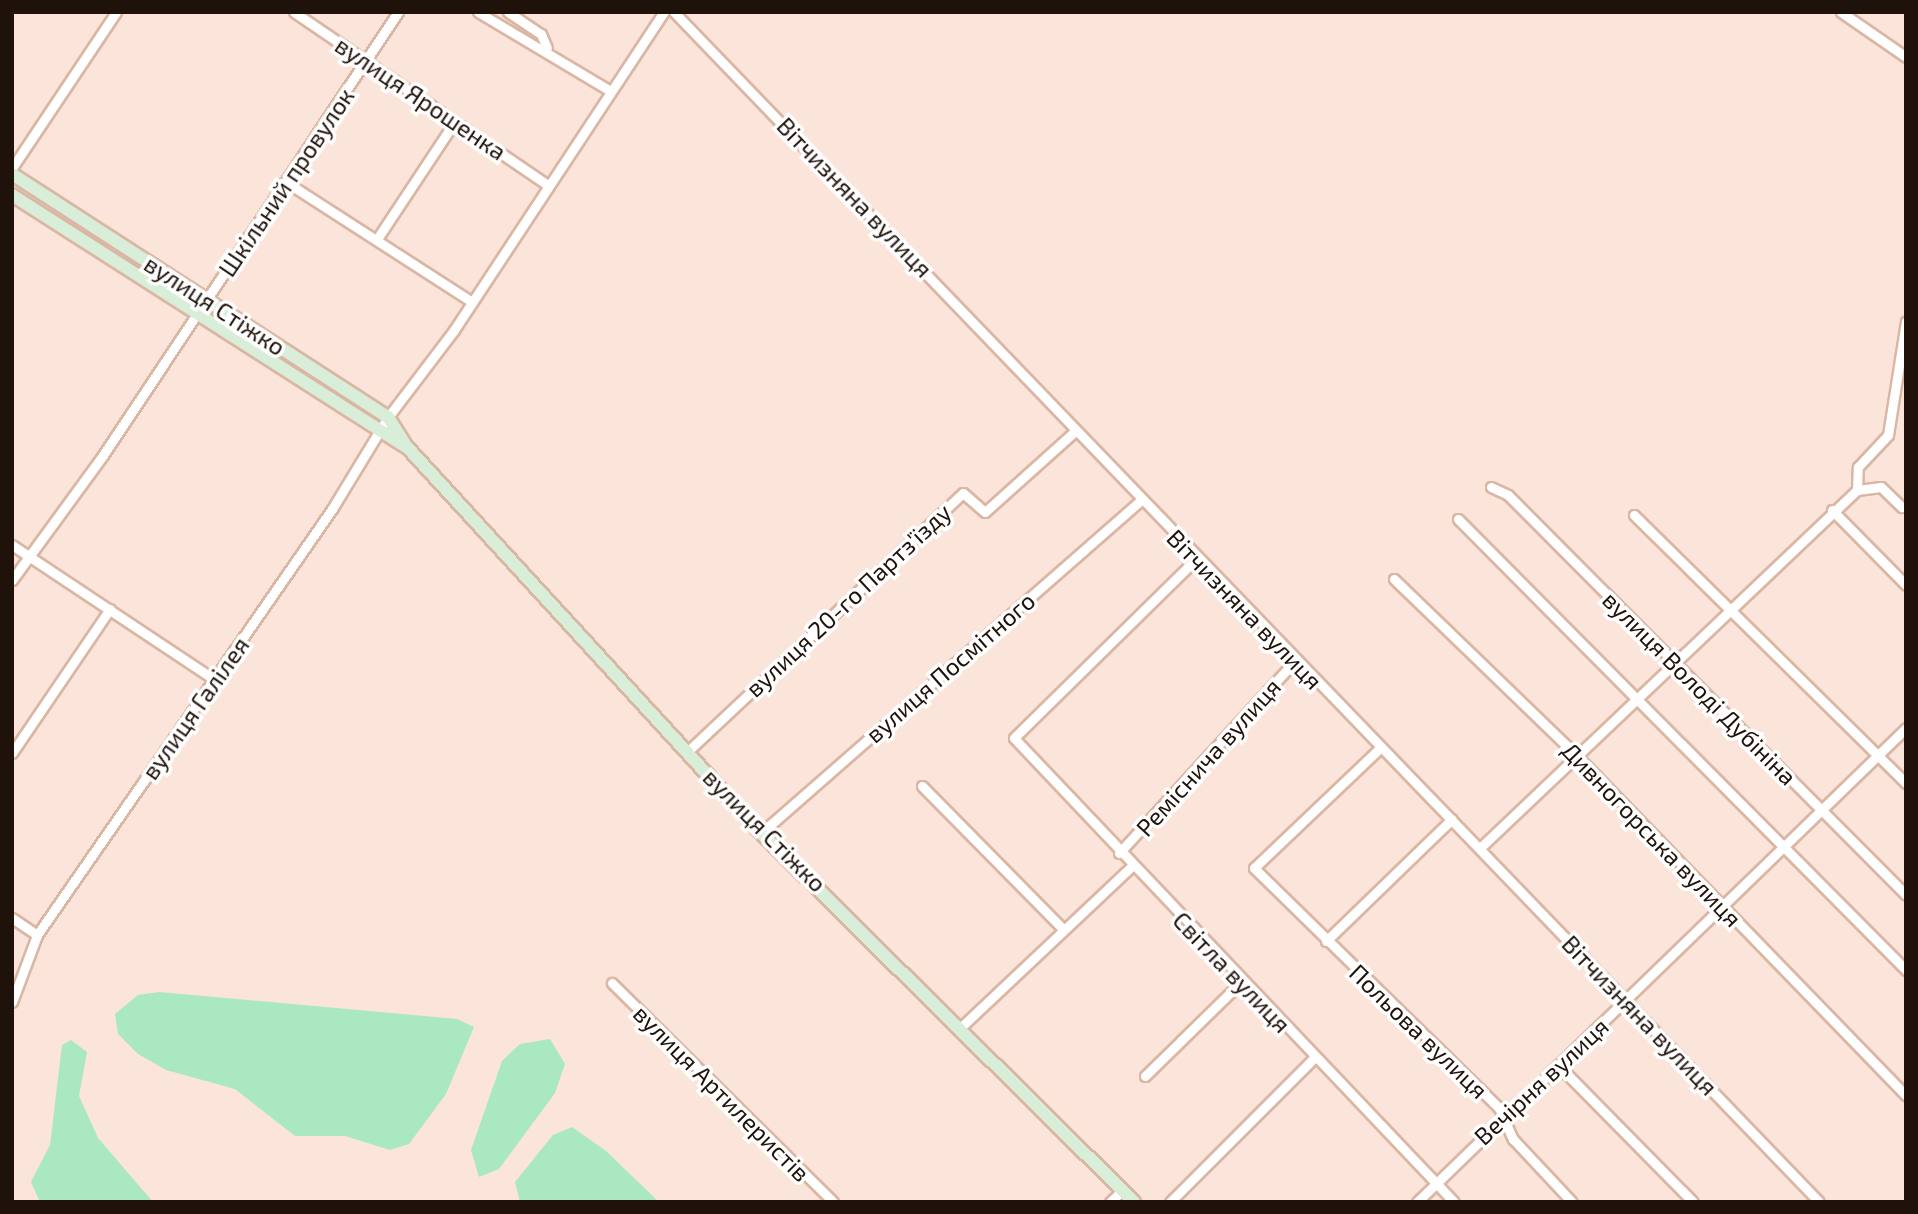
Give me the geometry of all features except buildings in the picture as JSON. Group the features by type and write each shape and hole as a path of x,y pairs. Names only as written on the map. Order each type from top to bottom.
{"street":[{"path":"12,167 116,12"},
{"name":"вулиця Ярошенка","path":"294,12 548,185"},
{"name":"Шкільний провулок","path":"12,580 208,300 397,12"},
{"path":"478,12 530,46 547,48 609,90"},
{"path":"508,12 541,34 547,48"},
{"name":"вулиця Галілея","path":"12,1002 37,935 214,679 387,417 472,303 609,90 664,12"},
{"name":"Вітчизняна вулиця","path":"674,12 1073,433 1380,748 1481,847 1819,1202"},
{"path":"1844,13 1906,57"},
{"path":"377,239 455,121"},
{"name":"вулиця Стіжко","path":"12,174 387,417 407,447 761,833 1134,1202"},
{"path":"286,182 472,303"},
{"name":"вулиця Стіжко","path":"12,195 197,316 407,447"},
{"path":"1857,490 1858,467 1888,435 1894,412 1906,321"},
{"name":"вулиця 20-го Партз'їзду","path":"688,751 962,493 985,512 1073,433"},
{"name":"вулиця Володі Дубініна","path":"1491,487 1508,495 1906,895"},
{"path":"1481,847 1832,510 1857,490 1881,487 1902,507"},
{"name":"вулиця Посмітного","path":"761,833 1140,501"},
{"path":"1832,510 1906,586"},
{"path":"1634,515 1906,783"},
{"path":"1458,519 1637,696 1906,970"},
{"path":"12,545 214,679"},
{"name":"Світла вулиця","path":"1196,559 1014,737 1241,982 1454,1202"},
{"name":"Дивногорська вулиця","path":"1394,579 1576,755 1906,1095"},
{"path":"12,753 110,609"},
{"name":"Реміснича вулиця","path":"1119,853 1295,661"},
{"name":"Вечірня вулиця","path":"1417,1202 1503,1114 1626,1000 1721,904 1906,728"},
{"name":"Польова вулиця","path":"1380,748 1254,868 1503,1114 1513,1139 1572,1202"},
{"path":"922,786 1063,929"},
{"path":"1326,940 1452,819"},
{"name":"Реміснича вулиця","path":"959,1029 1132,866"},
{"path":"12,918 37,935"},
{"path":"1145,1076 1241,982"},
{"name":"вулиця Артилеристів","path":"612,983 833,1202"},
{"path":"1170,1202 1315,1057"},
{"path":"1558,1065 1693,1202"},
{"path":"1110,1202 1123,1190"}],"green space":[{"path":"159,992 457,1019 474,1027 446,1094 409,1144 390,1150 345,1136 295,1136 235,1089 166,1070 138,1054 118,1034 115,1014 138,995"},
{"path":"550,1039 565,1064 555,1093 499,1169 479,1177 471,1150 502,1061 520,1044"},
{"path":"71,1040 87,1052 79,1096 98,1138 153,1202 40,1202 31,1182 50,1145 62,1045"},
{"path":"572,1127 606,1151 659,1202 520,1202 515,1182 553,1135"}]}
